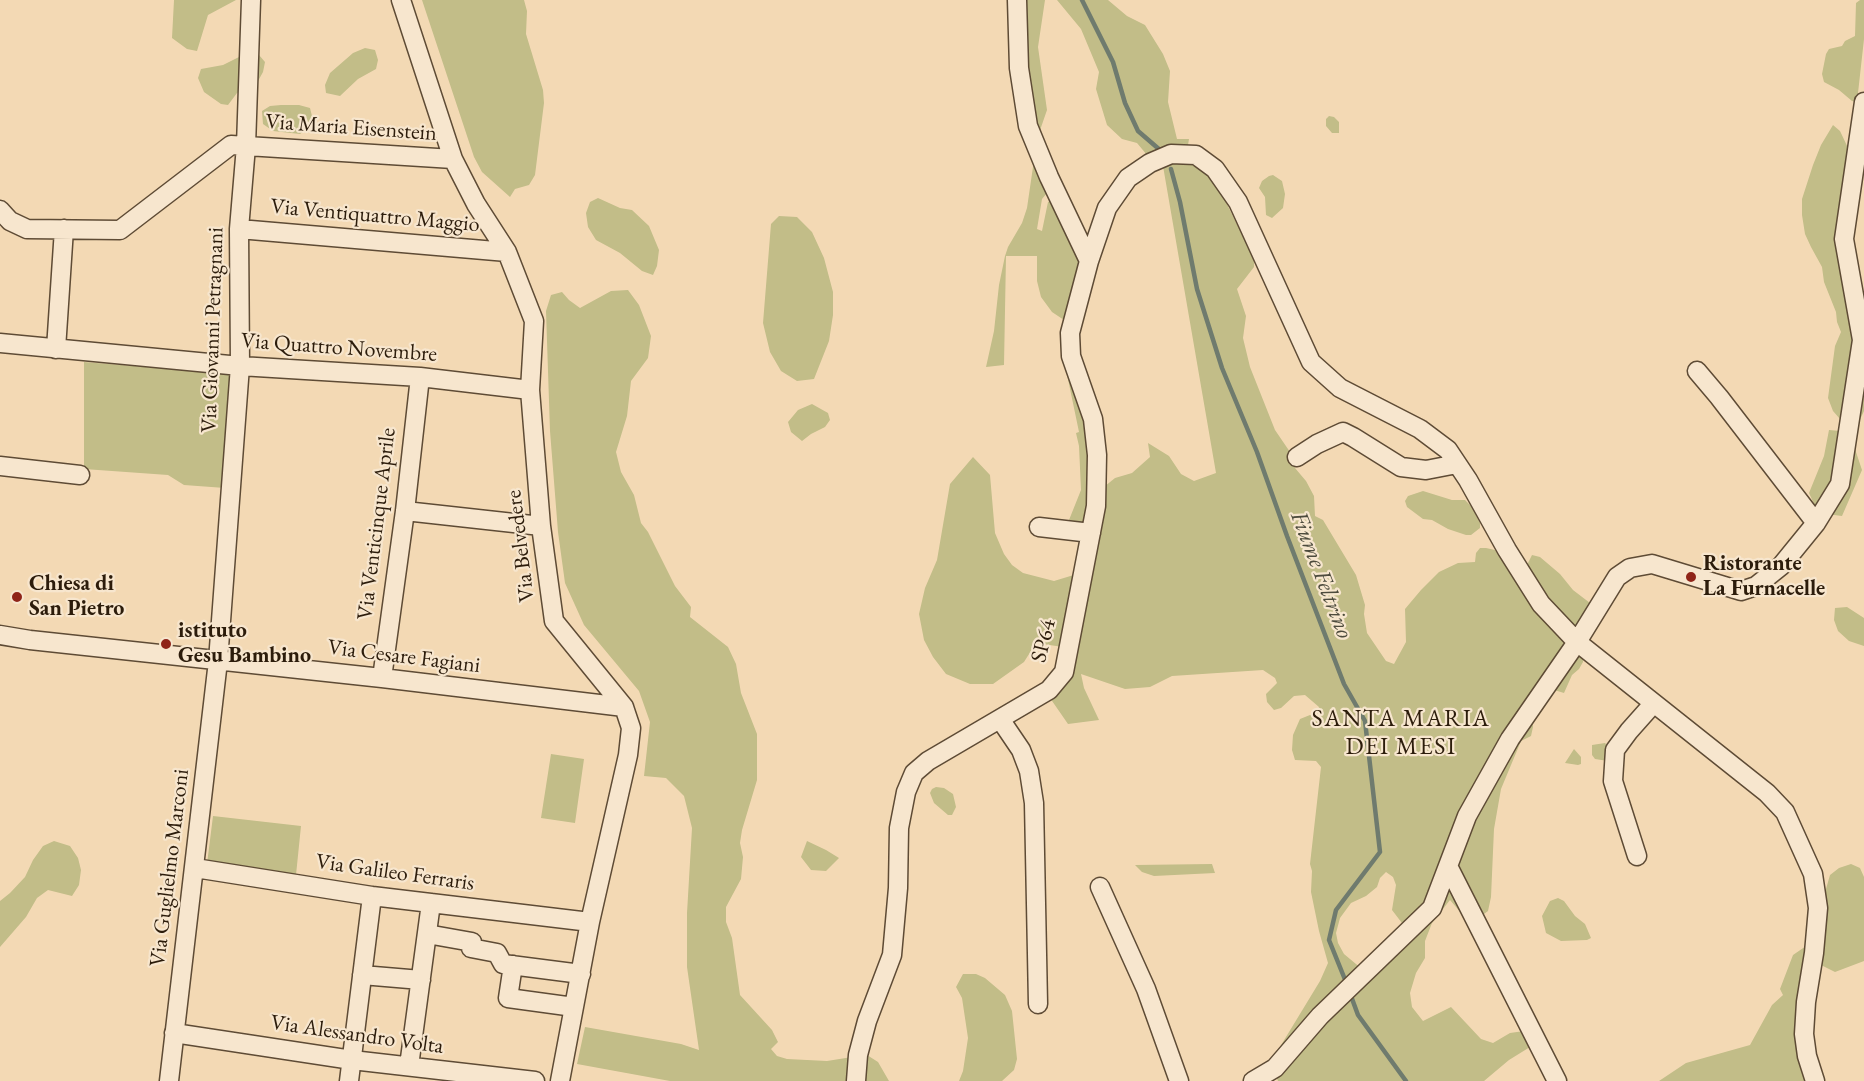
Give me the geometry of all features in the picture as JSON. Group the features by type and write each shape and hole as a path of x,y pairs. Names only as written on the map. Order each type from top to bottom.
{"street":[{"name":"Via Giovanni Petragnani","path":"218,661 240,366 239,228 246,146 251,0"},
{"name":"Via Belvedere","path":"401,0 453,159 476,204 507,252 534,321 530,390 541,526 554,621 624,707 631,728 628,755 590,922 560,1081"},
{"path":"1017,0 1019,68 1028,126 1049,177 1089,261"},
{"path":"1253,1081 1275,1068 1320,1016 1432,908 1467,816 1510,739 1577,642 1617,577 1630,568 1652,564 1741,591 1756,586 1781,566 1816,523 1840,484 1862,340 1844,239 1864,102"},
{"path":"0,210 10,221 27,229 120,230 231,145 246,146"},
{"name":"Via Maria Eisenstein","path":"246,146 453,159"},
{"name":"SP64","path":"856,1081 858,1055 867,1022 892,955 898,888 899,828 906,792 914,773 928,761 1049,690 1064,672 1096,506 1096,446 1093,419 1071,356 1070,333 1089,261 1107,208 1128,178 1150,163 1171,154 1196,155 1215,169 1238,202 1311,362 1340,388 1420,429 1448,450 1541,604 1577,642 1767,793 1785,812 1813,874 1818,908 1804,1034 1807,1056 1815,1081"},
{"name":"Via Ventiquattro Maggio","path":"239,228 507,252"},
{"path":"56,349 64,229"},
{"name":"Via Quattro Novembre","path":"0,343 240,366 420,377 530,390"},
{"path":"1696,371 1719,397 1816,523"},
{"name":"Via Venticinque Aprile","path":"381,678 405,511 420,377"},
{"path":"1297,457 1317,444 1343,432 1401,467 1426,470 1457,464"},
{"path":"0,466 81,476"},
{"path":"405,511 541,526"},
{"path":"1039,527 1091,533"},
{"name":"Via Cesare Fagiani","path":"0,635 624,707"},
{"name":"Via Guglielmo Marconi","path":"169,1081 218,661"},
{"path":"1637,856 1613,780 1615,750 1653,704"},
{"path":"1000,719 1021,750 1029,771 1034,803 1038,1004"},
{"path":"1448,866 1557,1081"},
{"name":"Via Galileo Ferraris","path":"195,868 372,896 590,922"},
{"path":"1100,887 1146,989 1179,1081"},
{"path":"349,1081 372,896"},
{"path":"409,1066 431,903"},
{"path":"427,934 472,942 471,948 497,953 503,964 581,974"},
{"path":"513,965 508,998 574,1007"},
{"path":"362,975 420,980"},
{"name":"Via Alessandro Volta","path":"174,1033 352,1060 535,1081"}],"shaded area":[{"path":"174,0 236,0 208,15 197,51 187,49 172,38"},
{"path":"422,0 524,0 527,11 526,34 543,90 544,103 535,175 529,185 515,189 510,197 482,172 474,157"},
{"path":"1022,0 1045,0 1038,47 1047,110 1037,139 1025,87"},
{"path":"1057,0 1108,0 1127,16 1145,25 1163,54 1170,71 1168,102 1177,139 1189,139 1188,145 1147,155 1137,143 1122,139 1107,125 1096,89 1099,72 1081,29"},
{"path":"1864,0 1864,39 1857,102 1824,82 1822,74 1829,49 1842,46 1845,41 1855,36 1856,3"},
{"path":"365,48 375,50 378,60 376,69 358,79 340,96 326,93 325,85 330,73 353,53"},
{"path":"247,53 259,55 265,62 258,81 237,93 228,105 221,104 204,92 198,78 201,69 223,65"},
{"path":"299,105 310,108 312,116 309,127 300,134 273,131 263,124 262,111 270,106"},
{"path":"1329,116 1339,122 1339,133 1332,133 1326,126 1326,119"},
{"path":"1833,125 1840,131 1849,150 1837,236 1837,252 1842,272 1864,294 1864,411 1858,424 1840,419 1833,411 1828,398 1835,346 1841,332 1824,282 1822,267 1805,234 1802,215 1802,199 1813,165"},
{"path":"1034,160 1047,193 1042,199 1037,229 1042,231 1048,202 1052,200 1085,262 1064,320 1052,312 1041,297 1037,281 1037,256 1006,256 1004,365 986,367 994,331 1005,256 1027,208"},
{"path":"1187,161 1198,165 1216,182 1254,259 1254,267 1237,289 1246,316 1243,338 1250,367 1275,430 1290,452 1295,468 1306,481 1314,496 1315,516 1323,520 1356,575 1365,605 1367,633 1386,661 1394,664 1406,642 1405,609 1439,572 1458,563 1475,562 1476,553 1480,548 1495,550 1583,653 1583,662 1572,675 1564,693 1551,689 1532,717 1531,736 1521,741 1501,789 1494,829 1491,897 1488,911 1480,917 1467,920 1450,900 1432,923 1425,941 1425,958 1416,973 1410,993 1412,1007 1423,1021 1451,1007 1481,1039 1493,1043 1510,1033 1524,1031 1530,1047 1509,1060 1484,1081 1278,1081 1274,1072 1272,1060 1320,981 1328,963 1311,892 1310,864 1321,767 1316,761 1295,760 1292,750 1293,735 1300,719 1310,715 1317,716 1319,707 1305,695 1294,696 1281,708 1274,710 1267,702 1266,694 1277,683 1275,678 1263,670 1172,676 1150,687 1125,689 1081,674 1084,688 1099,720 1068,724 1050,698 1099,491 1115,478 1132,473 1150,457 1148,443 1169,456 1181,474 1194,481 1216,473 1163,166","holes":["1386,872 1393,877 1396,885 1392,910 1405,927 1362,969 1344,954 1338,943 1336,933 1340,918 1351,903 1366,896 1377,887 1380,878"]},
{"path":"1273,175 1282,181 1285,194 1283,208 1272,218 1266,215 1265,197 1259,188 1262,181"},
{"path":"598,198 620,208 632,210 649,226 659,250 653,275 642,271 620,253 596,240 588,227 586,213 590,202"},
{"path":"779,216 797,217 812,232 824,258 833,292 833,315 829,341 814,379 797,381 781,371 770,352 763,323 771,224"},
{"path":"628,290 639,305 651,336 648,358 631,381 627,416 616,452 621,472 634,495 641,523 648,532 675,586 691,607 690,617 728,647 736,664 741,693 757,734 757,780 742,830 741,879 726,907 726,922 732,938 740,995 772,1030 778,1042 771,1049 777,1056 787,1059 827,1061 852,1057 851,1081 670,1081 577,1064 585,1027 681,1044 699,1050 687,967 687,913 692,828 684,796 666,778 644,776 650,722 639,691 584,625 565,583 558,532 550,431 546,311 551,295 562,292 580,308 611,291"},
{"path":"1064,360 1090,422 1088,528 1072,527 1069,520 1081,490 1079,446 1076,433 1079,432"},
{"path":"84,362 232,374 225,488 184,485 168,475 84,469"},
{"path":"812,404 828,413 830,420 825,427 802,441 791,432 788,422 798,410"},
{"path":"1829,430 1840,431 1854,446 1862,470 1842,516 1826,514 1815,506 1809,493 1824,456"},
{"path":"973,457 990,475 995,533 1004,554 1012,565 1023,573 1054,581 1077,574 1063,647 1036,643 1024,662 993,684 970,684 946,674 924,640 919,614 925,588 937,560 950,484"},
{"path":"1423,491 1452,500 1465,500 1472,507 1480,528 1471,535 1466,535 1432,520 1423,519 1407,507 1405,501 1408,496"},
{"path":"1532,555 1540,557 1560,574 1573,590 1590,603 1574,630 1524,571"},
{"path":"1847,607 1864,618 1864,646 1849,641 1838,631 1834,620 1835,608"},
{"path":"1605,743 1609,747 1608,761 1595,759 1592,755 1592,745"},
{"path":"1574,749 1581,757 1581,764 1565,763"},
{"path":"551,754 584,759 575,823 541,818"},
{"path":"936,787 944,788 953,794 956,807 952,815 948,815 934,803 930,793"},
{"path":"213,816 301,826 296,875 207,864"},
{"path":"54,841 70,846 78,858 81,870 79,885 72,896 48,890 37,898 26,917 0,947 0,901 25,877 43,846"},
{"path":"807,841 839,858 826,871 811,870 801,857"},
{"path":"1212,864 1215,873 1154,876 1142,872 1135,865"},
{"path":"1851,864 1860,868 1864,877 1864,961 1835,972 1821,965 1824,896 1830,875 1839,868"},
{"path":"1558,898 1564,901 1575,916 1585,924 1591,938 1561,941 1546,933 1542,916 1550,901"},
{"path":"1809,944 1808,1081 1659,1081 1686,1063 1750,1045 1772,1005 1783,995 1780,989 1793,955"},
{"path":"963,974 976,974 985,978 1005,995 1012,1011 1017,1059 1014,1070 1002,1081 959,1081 963,1071 968,1038 962,998 956,987"},
{"path":"867,1055 878,1062 889,1081 865,1081"}],"waterway":[{"name":"Fiume Feltrino","path":"1082,0 1113,62 1125,103 1138,131 1160,150"},
{"name":"Fiume Feltrino","path":"1171,169 1180,202 1197,289 1222,368 1257,452 1344,684 1365,721 1380,852 1336,910 1329,940 1346,982"},
{"name":"Fiume Feltrino","path":"1351,996 1358,1015 1406,1081"}],"place":[{"name":"Ristorante La Furnacelle","path":"1691,577"},
{"name":"Chiesa di San Pietro","path":"17,597"},
{"name":"istituto Gesu Bambino","path":"166,644"}],"district":[{"name":"SANTA MARIA DEI MESI","path":"1401,733"}]}
